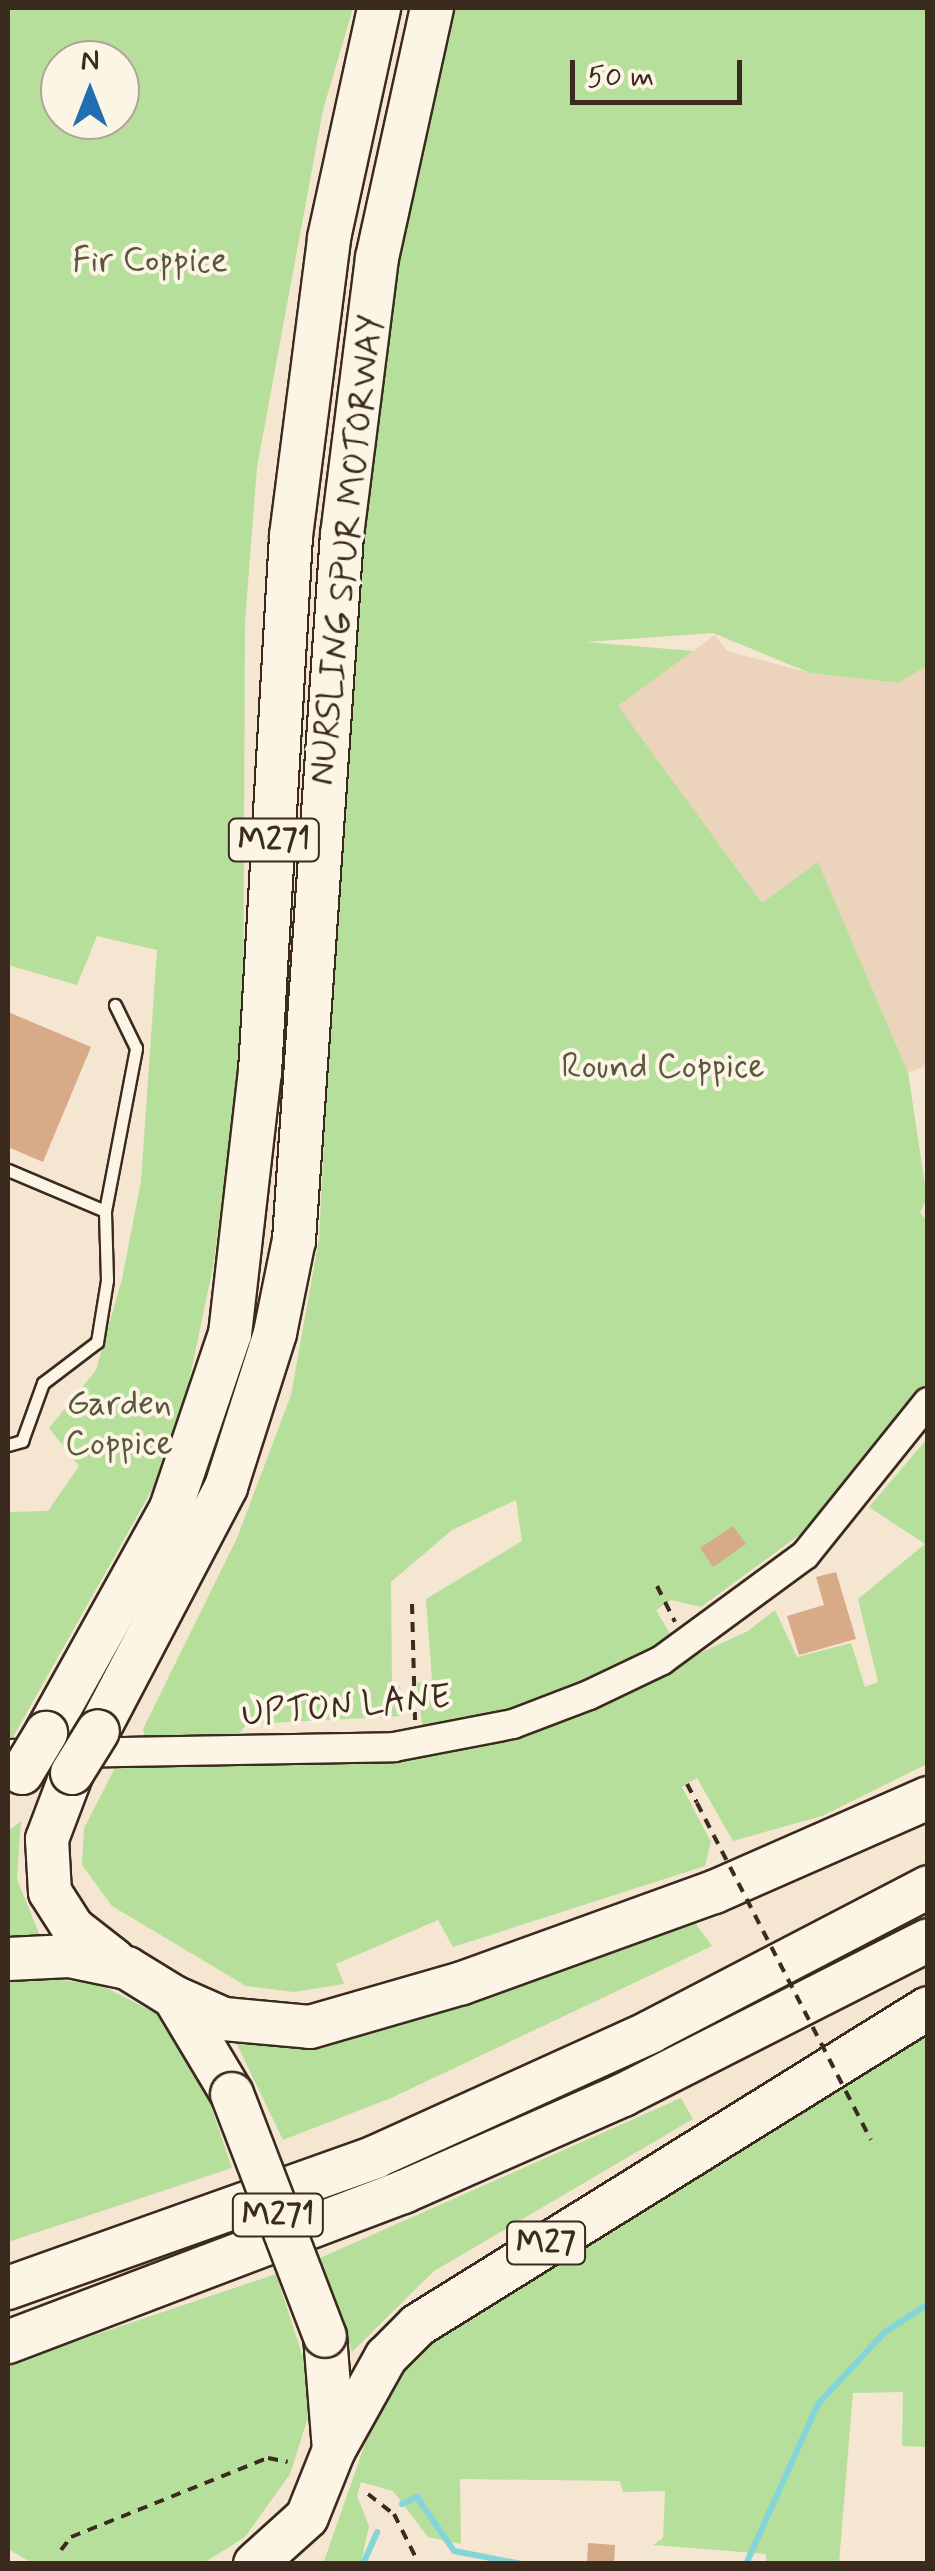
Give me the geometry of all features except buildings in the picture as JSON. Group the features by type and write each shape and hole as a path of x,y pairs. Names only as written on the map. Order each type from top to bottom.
{"highway":[{"name":"NURSLING SPUR MOTORWAY","path":"12,1775 46,1733 171,1508 230,1334 260,1072 291,536 329,238 379,8"},
{"name":"NURSLING SPUR MOTORWAY","path":"127,1968 72,1928 50,1892 47,1839 72,1773 226,1488 270,1351 294,1240 342,535 377,258 432,8"},
{"path":"174,1997 224,2020 310,2028 714,1892 928,1798"},
{"path":"8,2288 375,2157 650,2032 928,1887"},
{"path":"8,2342 403,2192 640,2087 928,1940"},
{"name":"M271","path":"8,1958 70,1956 127,1968 174,1997 232,2094 325,2336 334,2450 307,2517 296,2564"},
{"name":"M27","path":"334,2450 386,2357 418,2325 928,2008"},
{"name":"M271","path":"254,2564 307,2517"}],"street":[{"name":"UPTON LANE","path":"12,1775 420,1744 513,1724 688,1643 805,1555 928,1402"}],"lane":[{"path":"8,1445 22,1441 43,1383 97,1342 107,1280 105,1211 136,1048 115,1004"},
{"path":"8,1170 105,1211"}],"path":[{"path":"657,1586 688,1643"},
{"path":"412,1604 409,1691 420,1744"},
{"path":"687,1784 871,2140"},
{"path":"61,2550 71,2537 268,2458 288,2462"},
{"path":"368,2494 394,2514 419,2564"}],"shaded area":[{"path":"715,635 727,651 810,673 898,683 927,666 927,1066 908,1072 818,863 762,903 617,706"}],"green space":[{"path":"8,8 353,8 323,110 257,467 245,622 243,1051 213,1267 186,1396 153,1488 8,1746 8,1512 48,1511 79,1466 49,1428 96,1370 122,1279 141,1181 157,950 97,936 77,985 8,965"},
{"name":"Round Coppice","path":"455,8 927,8 927,666 898,683 810,673 713,633 586,642 693,651 618,706 762,903 818,862 908,1072 927,1198 920,1213 928,1221 927,1386 806,1530 701,1607 671,1600 656,1610 674,1640 616,1673 518,1710 423,1732 417,1683 432,1680 426,1599 522,1541 516,1500 452,1530 391,1582 392,1685 400,1686 402,1716 247,1724 230,1745 146,1747 143,1729 237,1538 291,1395 319,1239 353,548 388,301"},
{"path":"927,1439 927,1764 822,1816 733,1841 697,1778 682,1787 711,1842 705,1866 453,1947 438,1920 336,1964 344,1984 294,1992 246,1986 112,1906 82,1865 84,1828 117,1764 394,1760 510,1740 748,1631 775,1610 797,1657 851,1643 865,1687 878,1682 858,1599 925,1544 869,1507"},
{"path":"21,1821 17,1879 40,1936 8,1936 8,1831"},
{"path":"690,1916 712,1946 391,2098 283,2140 232,2034"},
{"path":"20,1976 99,1984 165,2018 201,2077 232,2168 8,2242 8,1980"},
{"path":"927,2026 927,2447 902,2446 903,2392 853,2393 839,2563 766,2563 766,2554 653,2545 663,2538 665,2491 623,2492 620,2481 460,2479 461,2544 428,2537 393,2491 361,2482 357,2496 369,2526 361,2563 323,2564 382,2395 429,2335"},
{"path":"681,2098 693,2119 434,2271 352,2352 320,2258"},
{"path":"276,2274 310,2379 310,2411 290,2474 245,2537 202,2564 32,2563 8,2549 8,2364"}],"waterway":[{"path":"746,2564 818,2404 885,2332 928,2304"},
{"path":"402,2504 417,2497 454,2551 522,2564"},
{"path":"363,2564 377,2532"}],"park label":[{"name":"Fir Coppice","path":"150,261"},
{"name":"Garden Coppice","path":"119,1424"}]}
